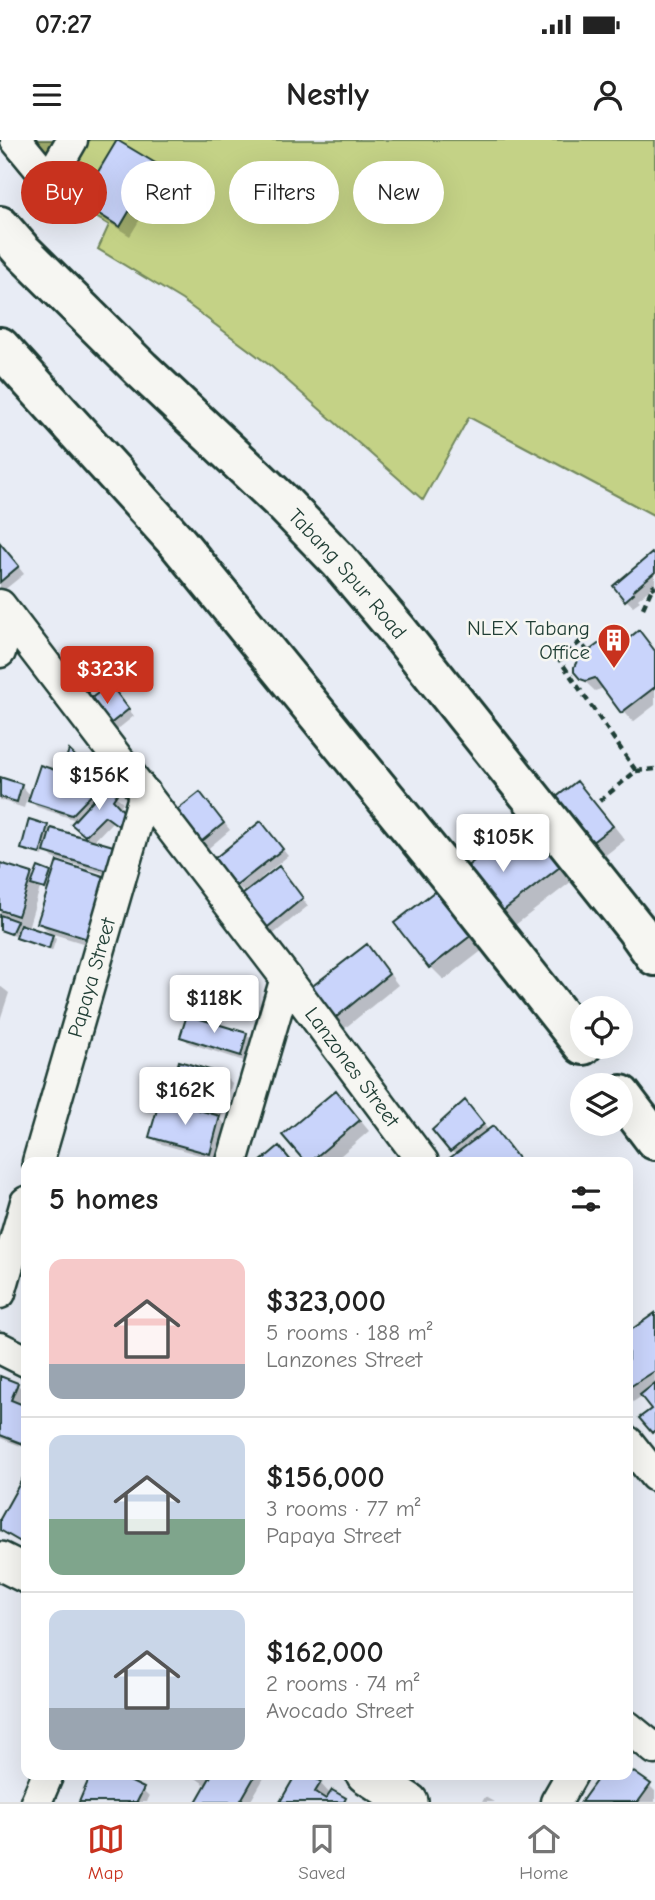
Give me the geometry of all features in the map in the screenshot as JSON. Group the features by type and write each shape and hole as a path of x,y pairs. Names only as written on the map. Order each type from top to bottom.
{"highway":[{"name":"Tabang Spur Road","path":"0,226 132,360 285,504 339,561 399,632 655,956"},
{"path":"0,347 178,543 459,888 570,1029"},
{"path":"593,1059 604,1073"},
{"path":"633,1111 655,1140"}],"street":[{"path":"16,140 49,180 72,140"},
{"path":"0,652 5,612"},
{"name":"Lanzones Street","path":"5,612 286,978 419,1157"},
{"name":"Papaya Street","path":"39,1157 145,793"},
{"path":"233,1157 286,978"},
{"path":"0,1293 21,1220"},
{"path":"0,1348 21,1358"},
{"path":"633,1448 655,1476"},
{"path":"0,1561 21,1572"},
{"path":"633,1731 655,1749"},
{"path":"36,1802 45,1780"},
{"path":"374,1780 409,1802"},
{"path":"556,1802 569,1780"}],"path":[{"path":"643,608 653,586 655,589"},
{"path":"588,652 580,642 559,659 636,771"},
{"path":"596,804 636,771 655,769"}],"green space":[{"path":"0,140 655,140 655,516 469,417 423,500 272,367 182,300 98,249 109,225 107,161 21,161 21,172 0,145"}],"building":[{"path":"117,140 152,161 121,161 120,227 107,219 107,161 104,161"},
{"path":"0,543 19,566 0,582"},
{"path":"652,553 655,557 655,572 625,601 613,586"},
{"name":"NLEX Tabang Office","path":"639,630 655,651 655,687 621,713 595,678 586,681 580,679 574,672 574,667 578,659 609,636 618,647"},
{"path":"110,684 129,709 105,728 85,703"},
{"path":"69,750 103,783 72,815 28,801 40,765 61,772"},
{"path":"0,777 22,784 17,802 0,797"},
{"path":"577,781 613,826 429,968 394,923"},
{"path":"105,787 117,794 113,800 125,813 120,827 105,816 85,836 71,824"},
{"path":"200,792 224,823 196,846 172,814"},
{"path":"29,819 48,825 40,854 21,849"},
{"path":"261,821 283,849 236,886 214,859"},
{"path":"51,828 120,848 112,872 44,852"},
{"path":"57,861 109,878 91,940 37,923"},
{"path":"0,863 32,873 18,916 0,910"},
{"path":"279,866 303,898 263,931 237,899"},
{"path":"38,867 51,872 45,889 31,885"},
{"path":"0,915 17,921 11,934 0,930"},
{"path":"20,924 53,935 49,949 16,938"},
{"path":"367,944 389,974 334,1019 310,988"},
{"path":"187,1015 247,1033 241,1056 180,1037"},
{"path":"179,1061 226,1075 215,1110 169,1096"},
{"path":"336,1090 360,1120 316,1157 301,1157 282,1135"},
{"path":"160,1099 220,1116 210,1154 149,1137"},
{"path":"465,1100 484,1124 450,1152 432,1130"},
{"path":"493,1126 517,1157 451,1157"},
{"path":"279,1146 288,1157 266,1157"},
{"path":"655,1313 655,1371 633,1385 633,1328"},
{"path":"0,1376 18,1383 11,1400 21,1404 21,1443 0,1435"},
{"path":"655,1383 655,1430 652,1433 639,1418 651,1409 640,1395"},
{"path":"21,1481 21,1542 0,1530 0,1519"},
{"path":"633,1771 651,1784 638,1802 581,1802 597,1780 633,1780"},
{"path":"88,1780 127,1780 144,1788 137,1802 79,1802"},
{"path":"209,1780 253,1780 240,1802 196,1802"},
{"path":"293,1780 318,1780 321,1782 315,1792 326,1799 332,1790 346,1798 344,1802 280,1802"}],"place":[{"name":"NLEX Tabang Office","path":"614,670"}]}
